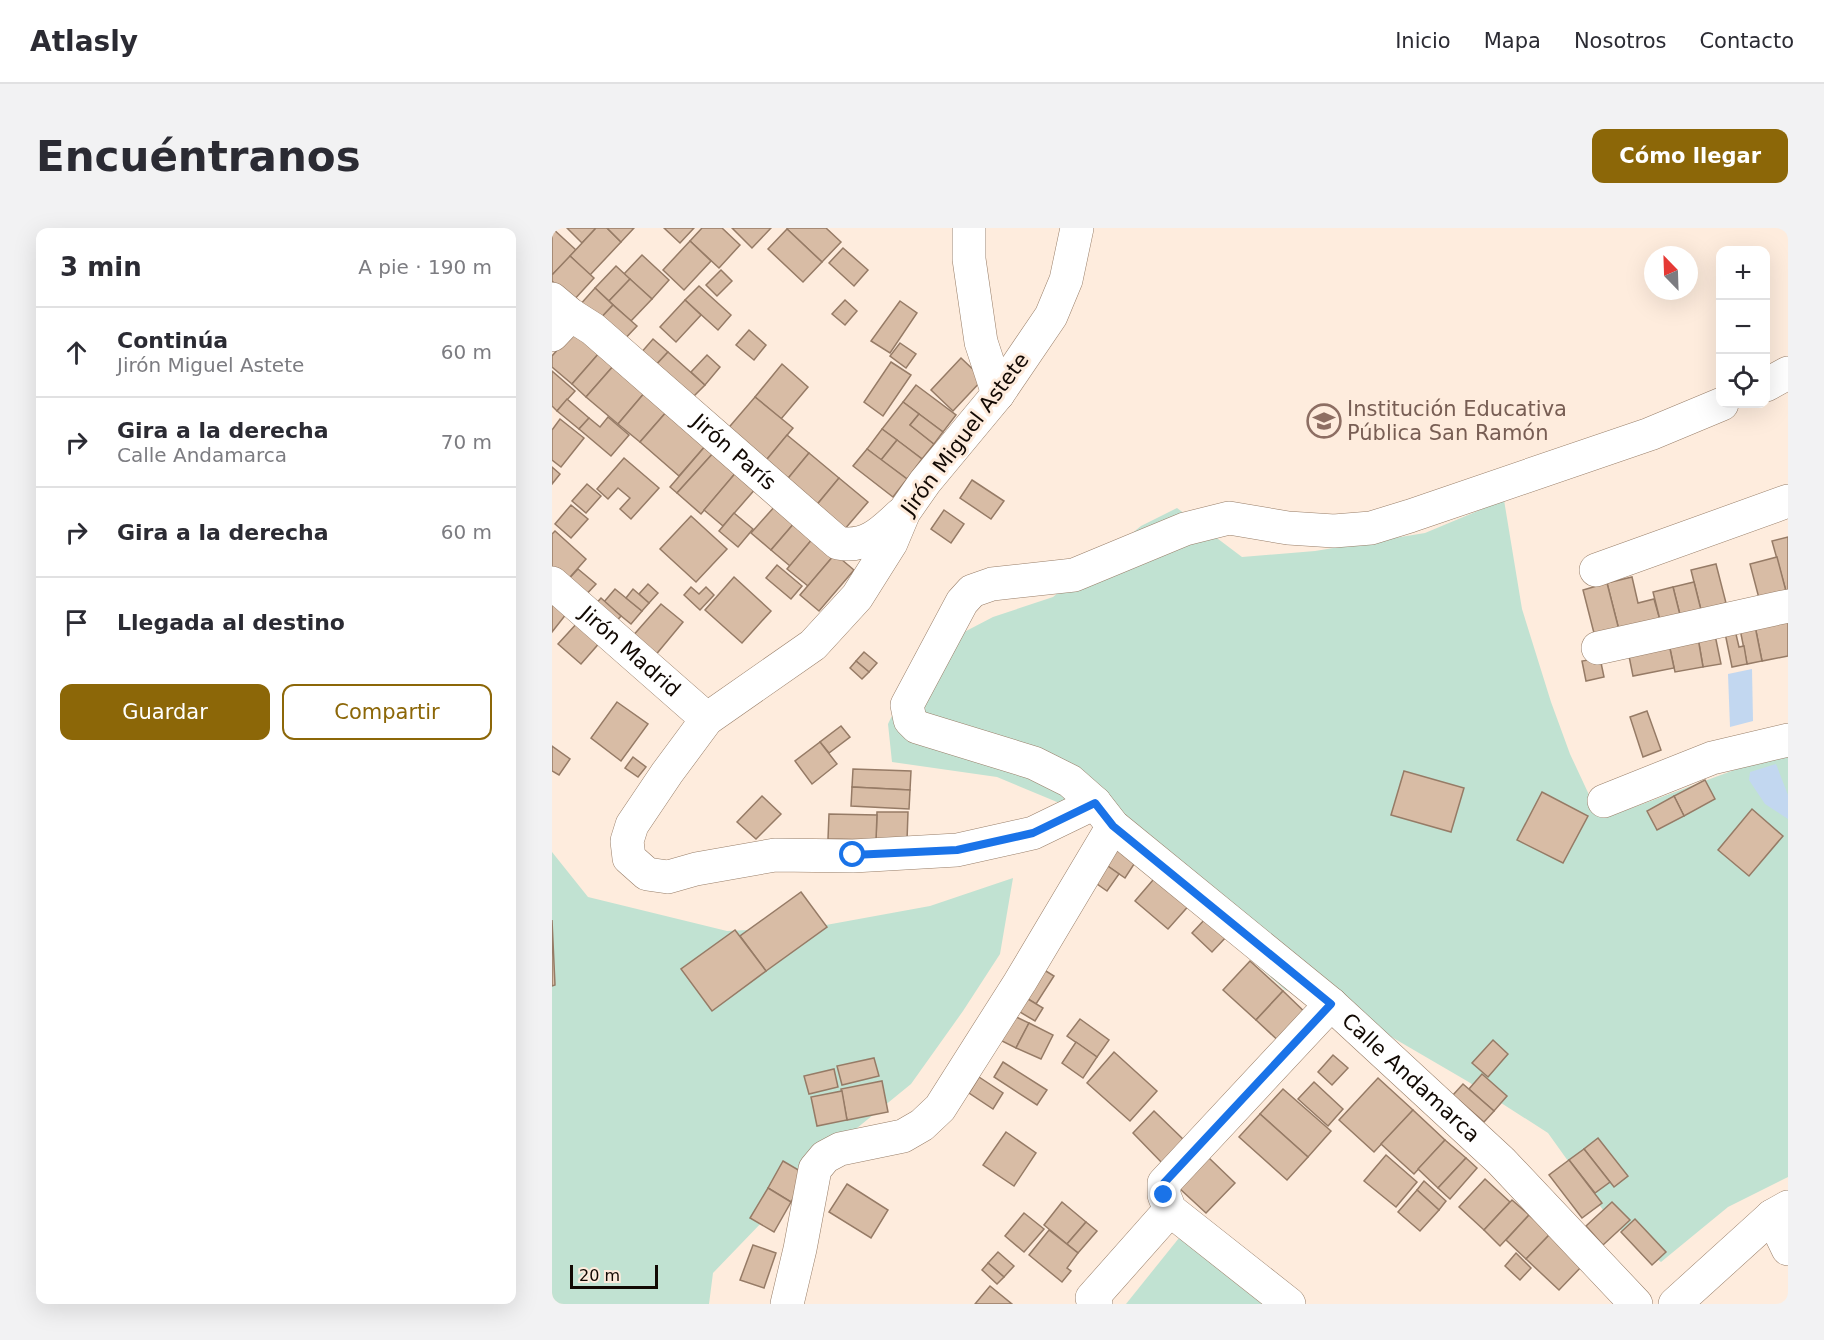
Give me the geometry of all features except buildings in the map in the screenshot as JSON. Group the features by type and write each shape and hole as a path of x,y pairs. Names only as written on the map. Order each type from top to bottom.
{"street":[{"path":"969,228 969,259 981,342 998,394"},
{"name":"Jirón Miguel Astete","path":"1077,228 1066,280 1051,316 998,394 904,512 891,543 857,597 813,645 707,719 632,825 627,841 629,858 647,874 668,877 696,869 775,855 853,855 957,850 1104,814"},
{"name":"Jirón París","path":"558,316 593,328 838,543 852,545 864,543 879,534 904,512"},
{"path":"1770,383 1788,373"},
{"name":"Calle Andamarca","path":"1636,1304 1501,1161 1331,1004 1104,814 1070,781 1034,763 917,727 910,720 908,705 962,602 972,591 992,584 1074,575 1185,529 1229,518 1288,528 1334,531 1371,528 1650,434 1716,406"},
{"path":"1596,570 1788,501"},
{"name":"Jirón Madrid","path":"552,583 707,719"},
{"path":"1598,648 1788,606"},
{"path":"1604,801 1712,758 1788,740"},
{"path":"787,1304 815,1169 825,1157 840,1149 903,1136 922,1125 940,1108 1020,982 1104,814"},
{"path":"1289,1304 1170,1210 1164,1195 1164,1183 1331,1004"},
{"path":"1091,1302 1170,1210"},
{"path":"1780,1211 1788,1250"},
{"path":"1676,1304 1780,1211"}],"green space":[{"path":"1504,500 1522,609 1551,702 1570,754 1591,799 1605,818 1745,766 1788,756 1788,1177 1728,1207 1661,1262 1613,1224 1548,1133 1467,1081 1371,1025 1285,990 1086,814 997,777 892,762 888,724 922,654 993,617 1053,597 1141,526 1177,508 1242,557 1315,551 1425,533"},
{"path":"552,852 588,897 727,931 815,927 930,906 1013,878 1000,954 911,1084 835,1146 713,1273 709,1304 552,1304"},
{"path":"1179,1238 1262,1304 1126,1304"}],"water":[{"path":"1752,669 1753,721 1730,727 1728,674"},
{"path":"1776,764 1788,795 1788,819 1765,804 1749,780 1750,772"}],"place":[{"name":"Institución Educativa Pública San Ramón","path":"1324,421"}],"route":[{"path":"853,855 957,850 1033,833 1095,803 1113,826 1331,1004 1164,1183 1164,1195"}]}
